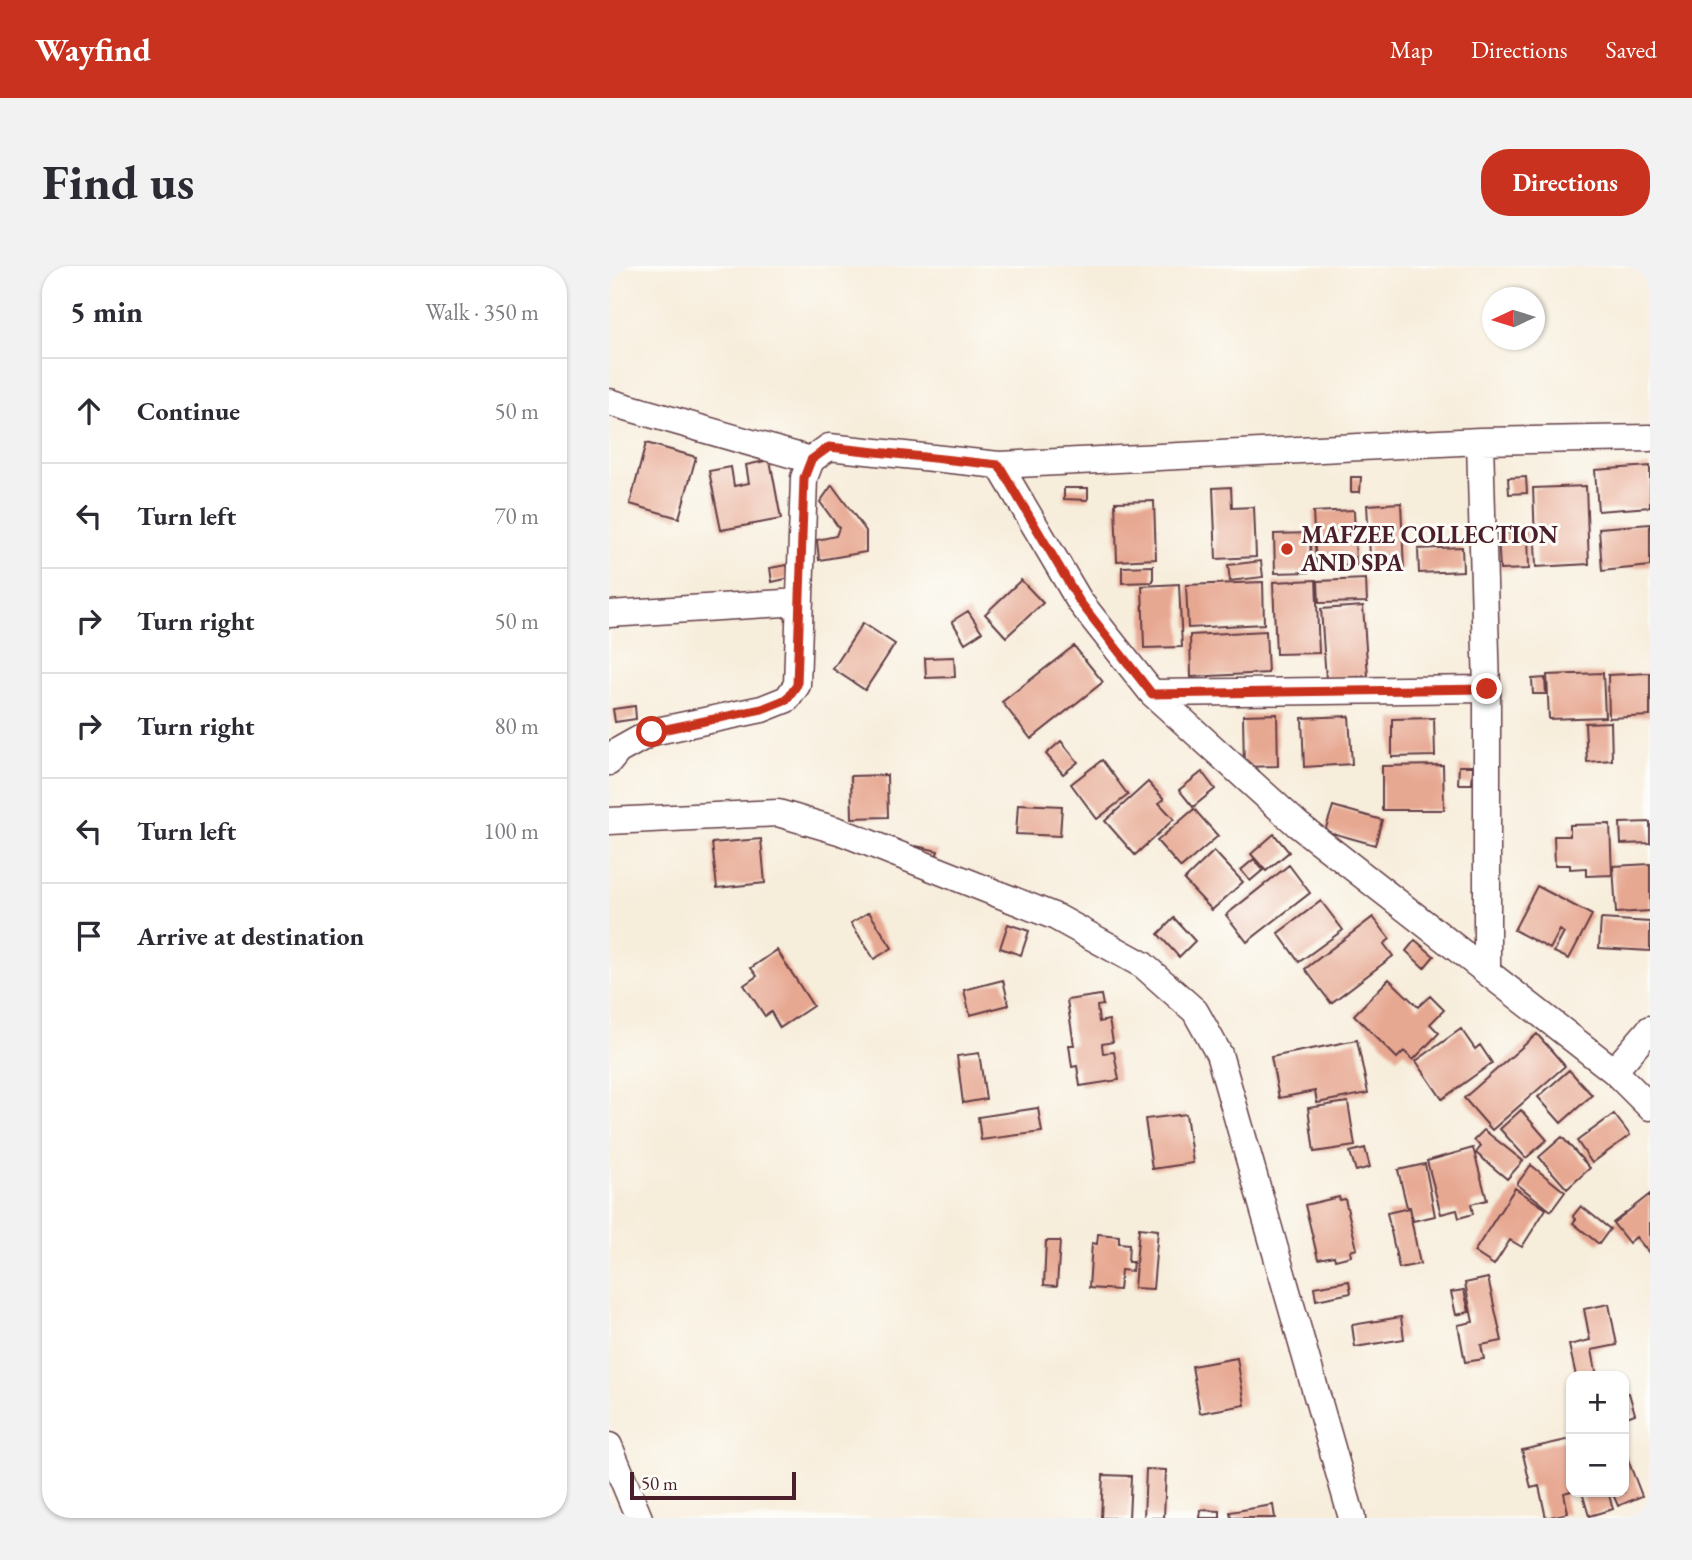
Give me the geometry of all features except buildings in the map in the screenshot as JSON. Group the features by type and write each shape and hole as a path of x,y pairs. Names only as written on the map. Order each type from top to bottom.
{"street":[{"path":"609,402 811,460"},
{"path":"609,762 618,751 652,732 762,709 787,699 797,685 804,478 811,460 829,447 999,465 1480,441 1650,438"},
{"path":"1480,441 1487,689 1487,970"},
{"path":"999,465 1080,602 1152,694 1297,824 1614,1071 1650,1107"},
{"path":"609,614 800,602"},
{"path":"1152,694 1487,689"},
{"path":"609,821 778,813 839,831 1056,917 1143,965 1195,1011 1219,1054 1352,1518"},
{"path":"1614,1071 1650,1029"},
{"path":"609,1447 639,1518"}],"place":[{"name":"MAFZEE COLLECTION AND SPA","path":"1287,549"}],"route":[{"path":"652,732 762,709 787,699 797,685 804,478 811,460 829,447 999,465 1080,602 1152,694 1487,689"}]}
